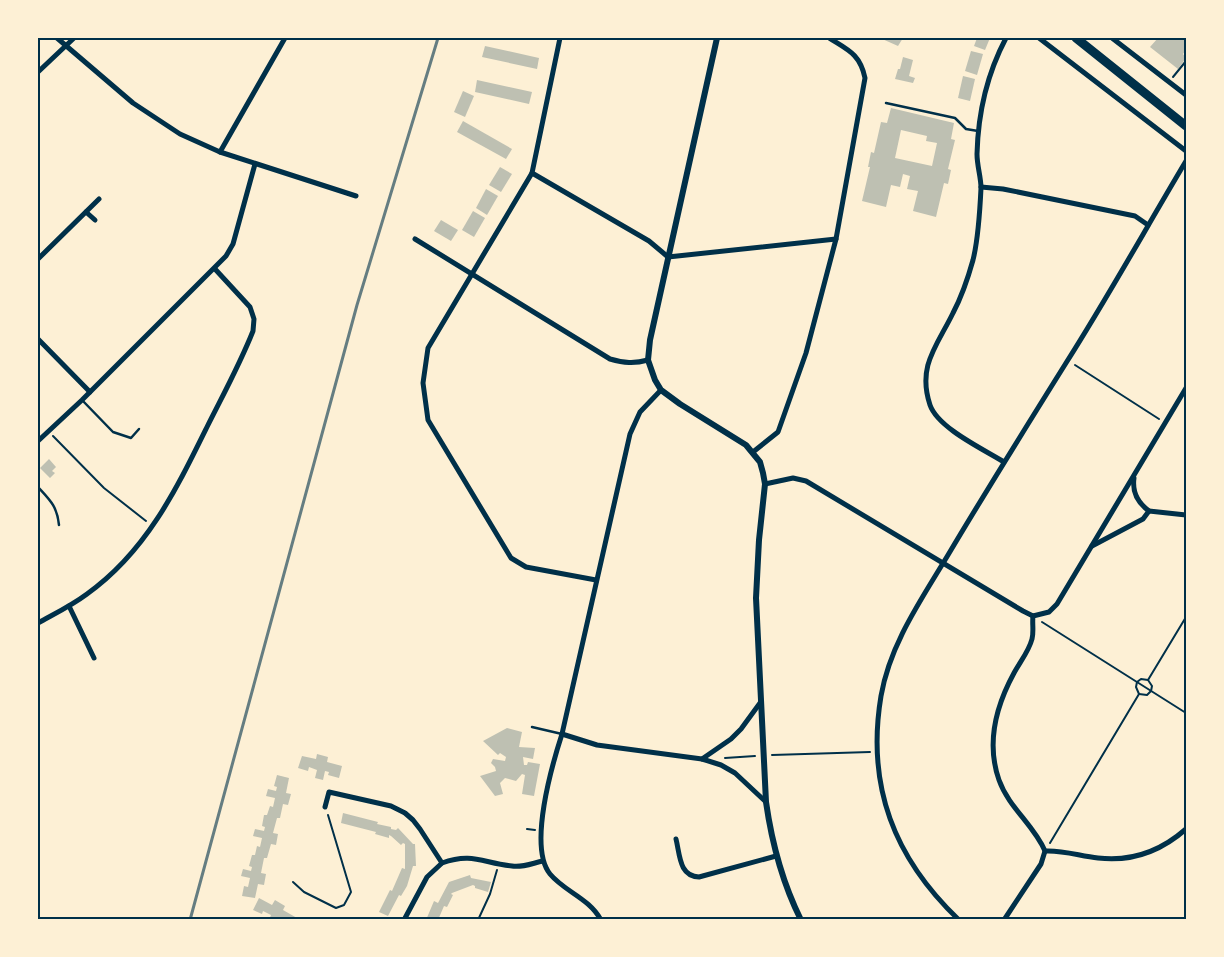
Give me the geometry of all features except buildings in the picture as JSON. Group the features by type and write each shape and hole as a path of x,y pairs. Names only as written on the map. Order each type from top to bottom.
{"highway":[{"path":"1076,38 1186,126"}],"street":[{"path":"57,38 133,103 156,120 180,134 220,152 356,196"},
{"path":"38,72 74,38"},
{"path":"220,152 285,38"},
{"path":"560,38 532,173 428,348 423,383 428,420 511,558 526,567 596,580"},
{"path":"718,38 668,257 650,340 648,360 655,380 661,390 680,404 738,439 753,452 760,462 765,484 759,540 756,598 766,802 770,832 776,856 791,899 801,920"},
{"path":"753,452 772,438 782,424 806,353 836,239 865,78 862,64 852,52 829,38"},
{"path":"1004,462 945,425 936,416 930,405 925,381 929,358 952,315 969,274 976,239 981,187 977,157 978,131 986,89 994,64 1006,38"},
{"path":"1039,38 1186,151"},
{"path":"1112,38 1186,95"},
{"path":"959,920 932,893 917,873 893,829 884,802 879,774 878,720 881,696 890,660 904,630 942,564 1068,361 1186,161"},
{"path":"38,442 215,269 226,256 233,244 255,164"},
{"path":"532,173 649,241 668,257 836,239"},
{"path":"981,187 1003,189 1135,216 1148,224"},
{"path":"38,259 99,199"},
{"path":"86,212 95,220"},
{"path":"415,239 610,358 623,363 639,363 648,360"},
{"path":"38,622 69,606 105,580 130,556 153,526 180,483 254,331 254,319 250,307 215,269"},
{"path":"38,338 90,392"},
{"path":"765,484 793,478 806,481 942,564 1033,616 1049,612 1057,604 1186,388"},
{"path":"601,920 586,902 559,883 549,873 543,861 540,848 541,824 630,434 640,412 661,390"},
{"path":"1134,476 1133,490 1136,497 1149,512 1186,515"},
{"path":"1091,546 1142,518 1149,512"},
{"path":"69,606 94,658"},
{"path":"1004,920 1041,864 1044,851 1040,841 1005,794 996,769 993,744 993,730 998,708 1006,688 1032,638 1033,616"},
{"path":"702,759 731,740 760,703"},
{"path":"562,734 597,745 702,759 721,765 735,773 766,802"},
{"path":"325,807 329,792 399,809 413,820 442,863"},
{"path":"1044,851 1058,850 1099,858 1130,858 1157,850 1175,839 1186,829"},
{"path":"676,839 683,867 686,873 692,876 699,877 776,856"},
{"path":"404,920 427,877 442,863 471,858 519,867 543,861"}],"lane":[{"path":"886,103 955,118 966,129 978,131"},
{"path":"82,400 113,432 131,438 139,429"},
{"path":"38,487 52,501 58,512 60,525"},
{"path":"532,727 562,734"}],"path":[{"path":"1169,82 1186,61"},
{"path":"1068,361 1166,423"},
{"path":"48,431 111,494 153,526"},
{"path":"1033,616 1186,713"},
{"path":"1148,680 1186,617"},
{"path":"1137,682 1141,679 1148,680 1152,686 1151,691 1147,695 1139,694"},
{"path":"1137,682 1136,687 1139,694"},
{"path":"1044,851 1139,694"},
{"path":"720,758 878,751"},
{"path":"293,882 304,892 336,908 344,905 351,892 325,807"},
{"path":"478,920 490,894 499,863"}],"railway":[{"path":"190,920 357,305 438,38"}]}
